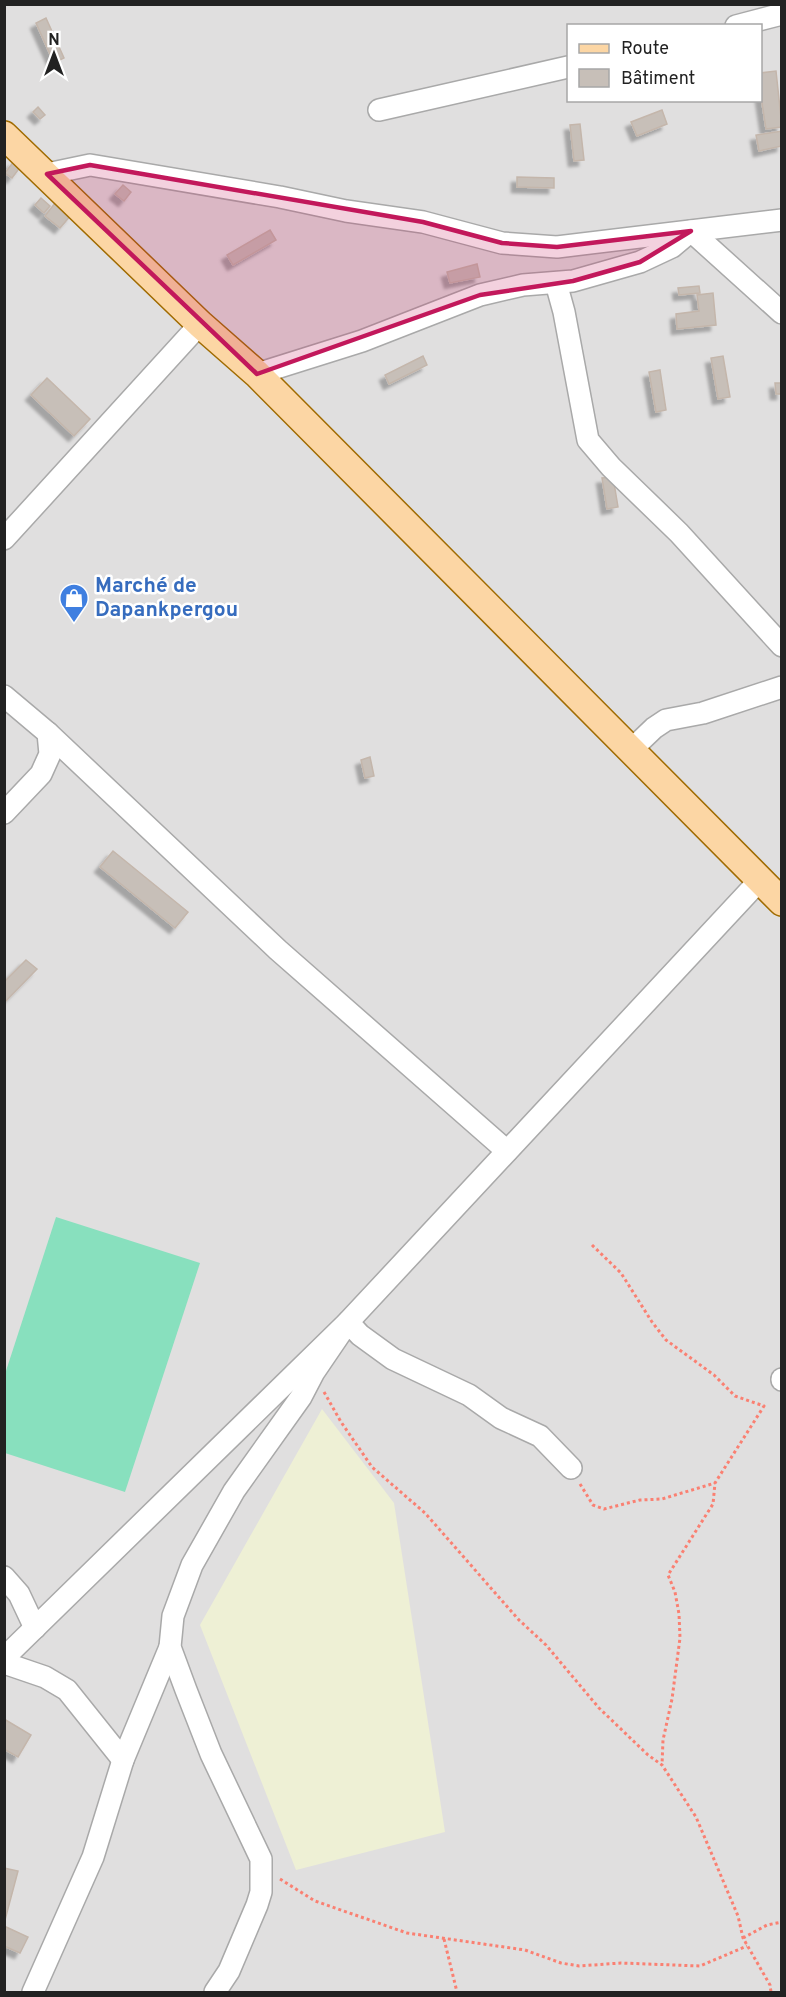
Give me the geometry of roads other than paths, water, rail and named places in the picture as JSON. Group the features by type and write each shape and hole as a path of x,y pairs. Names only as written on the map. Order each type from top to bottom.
{"main road":[{"path":"4,135 200,324 257,374 782,902"}],"street":[{"path":"747,4 779,17"},
{"path":"746,24 779,17"},
{"path":"379,110 567,67"},
{"path":"47,174 90,165 280,197 346,211 423,222 502,243 557,247 782,219"},
{"path":"257,374 319,356 480,295 523,285 581,279 640,262 672,247 691,231"},
{"path":"691,231 782,314"},
{"path":"556,283 564,312 588,440 611,467 679,533 782,646"},
{"path":"4,539 200,324"},
{"path":"631,750 666,720 703,713 782,687"},
{"path":"4,696 48,733 278,950 507,1151"},
{"path":"4,813 41,774 50,754 48,733"},
{"path":"4,1658 348,1322 760,880"},
{"path":"33,1992 93,1857 123,1760 170,1647 173,1616 192,1565 234,1491 301,1397 314,1372 348,1322"},
{"path":"348,1322 360,1335 393,1359 469,1395 501,1418 540,1436 571,1468"},
{"path":"4,1577 19,1594 35,1628"},
{"path":"170,1647 211,1754 261,1859 261,1892 229,1971 215,1992"},
{"path":"4,1663 45,1677 67,1690 123,1760"},
{"path":"229,1971 231,1992"}],"place":[{"name":"Marché de Dapankpergou","path":"74,624"}]}
